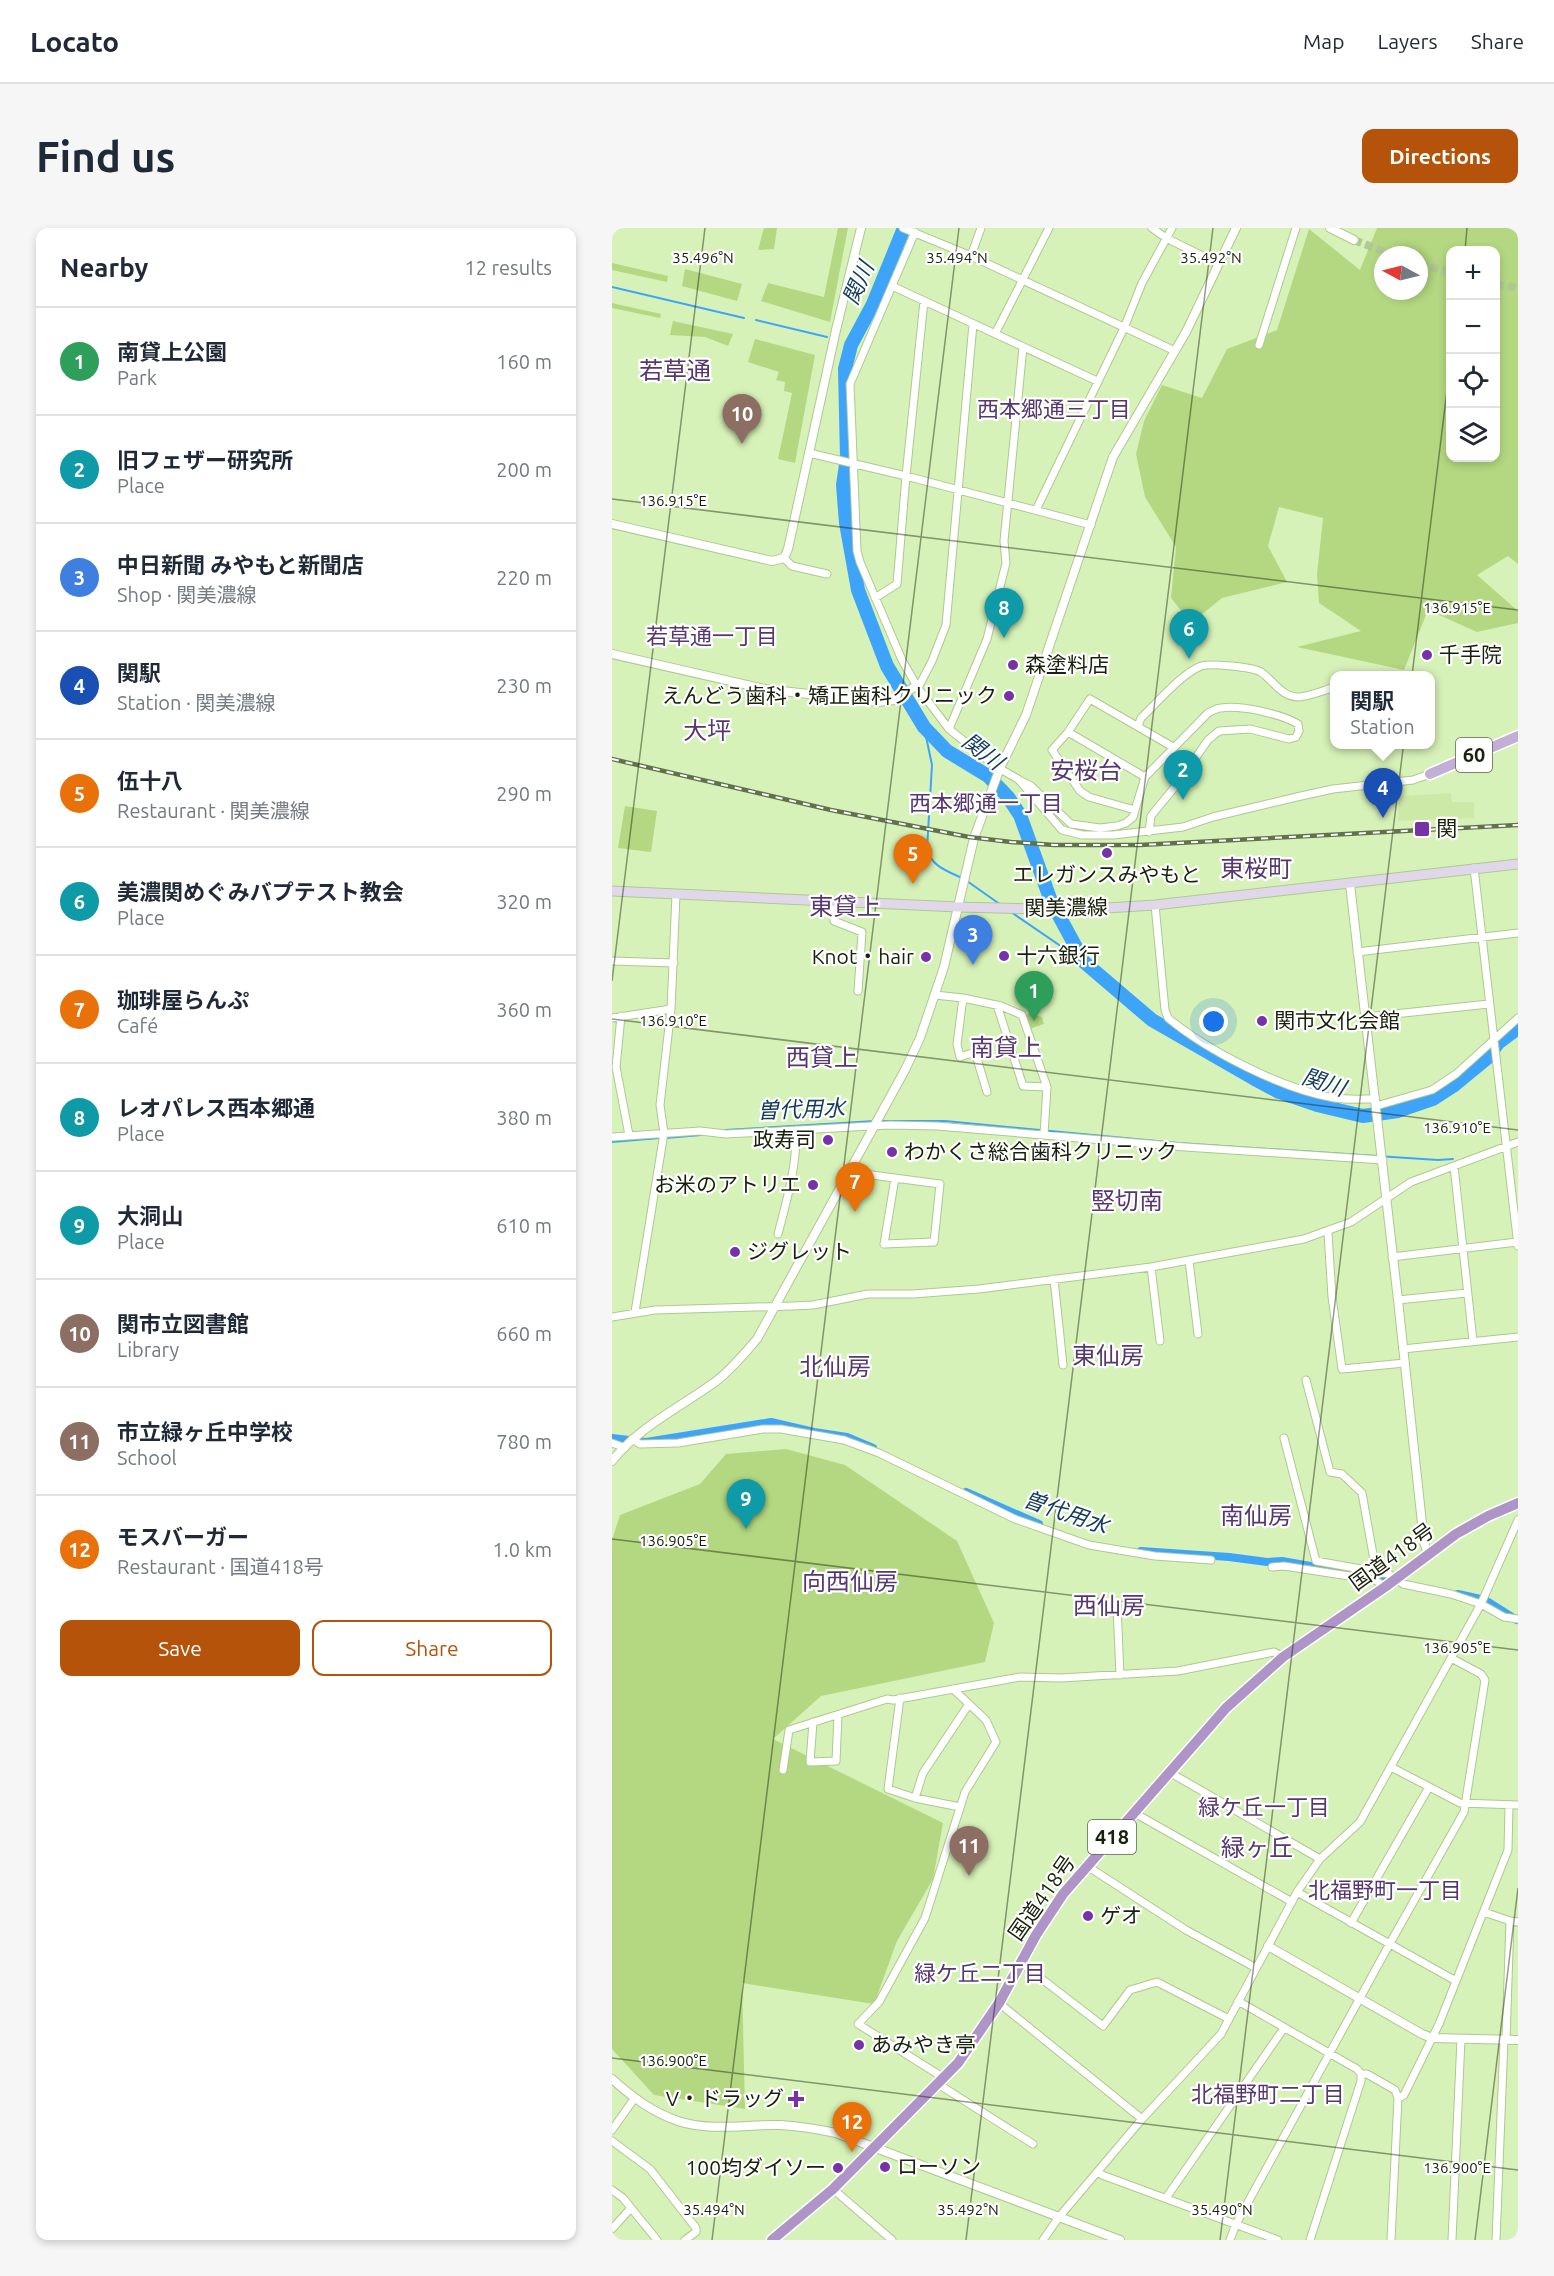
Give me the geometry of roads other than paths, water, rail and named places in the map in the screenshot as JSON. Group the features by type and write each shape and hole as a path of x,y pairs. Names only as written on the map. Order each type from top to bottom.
{"highway":[{"name":"国道418号","path":"772,2240 834,2189 958,2064 999,2003 1063,1894 1226,1708 1283,1657 1385,1587 1428,1554 1480,1520 1518,1503"}],"main road":[{"name":"60","path":"1430,774 1518,736"},
{"name":"関美濃線","path":"612,891 999,909 1067,910 1155,905 1518,864"}],"street":[{"path":"612,524 772,561 783,558 788,549 861,228"},
{"path":"903,228 971,255 1175,351"},
{"path":"971,255 981,228"},
{"path":"995,334 1050,228"},
{"path":"1152,228 1166,238 1219,264"},
{"path":"1036,510 1124,328 1142,283 1172,228"},
{"path":"612,1461 623,1447 649,1425 716,1381 742,1357 757,1339 874,1127 920,1038 935,996 974,838 1000,768 1026,715 1113,457 1175,351 1236,228"},
{"path":"1259,345 1296,228"},
{"path":"1330,228 1354,240"},
{"path":"915,231 850,384 857,551 914,689 949,729 994,766 1031,786 1071,824 1100,828 1117,826 1133,817 1145,777 1208,713 1220,708 1235,708 1286,717 1298,724 1299,731 1296,737 1289,739 1250,729 1219,731 1208,740 1178,783 1151,816 1149,832"},
{"path":"892,286 1097,381"},
{"path":"875,597 897,584 924,302"},
{"path":"612,654 765,689 878,702 894,700 914,689 932,662 946,625 973,324"},
{"path":"949,729 987,639 1006,563 1004,541 1023,347"},
{"path":"809,453 1090,525"},
{"path":"783,558 792,566 827,574"},
{"path":"1138,726 1141,718 1184,677 1202,666 1254,669 1263,674 1274,686 1287,694 1298,697 1330,688"},
{"path":"1135,810 1089,797 1080,791 1052,750 1068,732 1090,699 1173,747"},
{"path":"1068,732 1145,777"},
{"path":"1018,779 1062,830 1083,836 1149,832 1183,827 1213,817 1301,796 1334,789 1413,780 1430,774"},
{"path":"1474,868 1518,1246"},
{"path":"1350,884 1383,1160 1424,1542 1428,1554"},
{"path":"634,1312 664,1133 660,1105 672,1009 676,895"},
{"path":"834,902 834,921 862,932 858,990"},
{"path":"1155,905 1165,1010 1168,1018 1219,1052 1263,1074 1305,1091 1335,1098 1376,1102 1432,1090 1456,1074 1518,1018"},
{"path":"1357,952 1518,933"},
{"path":"612,961 674,963"},
{"path":"935,996 963,998 997,1005 1022,1015 1047,1087 1044,1134"},
{"path":"963,998 957,1044 960,1056 975,1052 987,1092"},
{"path":"1366,1017 1489,1004"},
{"path":"997,1005 1023,1086 1047,1087"},
{"path":"612,1018 672,1009"},
{"path":"621,1016 616,1067 629,1135"},
{"path":"612,1137 700,1131 726,1134 890,1125 937,1126 1185,1147 1383,1160"},
{"path":"778,1234 793,1179 796,1130"},
{"path":"612,1317 634,1312 813,1305 868,1294 913,1294 979,1289 1151,1267 1304,1239 1328,1233 1352,1222 1411,1182 1518,1142"},
{"path":"1454,1166 1473,1341"},
{"path":"849,1172 895,1178 940,1184 934,1242 884,1244 895,1178"},
{"path":"1328,1233 1332,1297 1342,1369 1405,1363"},
{"path":"1392,1257 1517,1242"},
{"path":"1189,1261 1198,1334"},
{"path":"1151,1267 1160,1341"},
{"path":"1054,1279 1063,1365"},
{"path":"1398,1300 1467,1293"},
{"path":"1403,1349 1518,1337"},
{"path":"1306,1380 1330,1472 1342,1474 1362,1493 1376,1572"},
{"path":"632,1439 640,1444 678,1443 763,1429 781,1429 844,1440 879,1453 1015,1519 1089,1545 1155,1556 1211,1560"},
{"path":"1284,1438 1316,1561 1389,1574 1403,1584 1451,1594 1480,1604 1504,1617 1518,1618"},
{"path":"612,1443 623,1447"},
{"path":"1043,2240 1059,2217 1142,2120 1221,2034 1297,1892 1320,1859 1360,1822 1480,1604 1518,1520"},
{"path":"1272,1567 1284,1566 1375,1580 1385,1587"},
{"path":"1117,1605 1120,1675"},
{"path":"783,1770 789,1730 887,1700 1020,1677 1061,1678 1178,1671 1274,1652 1283,1657"},
{"path":"1230,2240 1236,2224 1464,1812 1485,1680 1481,1674 1451,1658"},
{"path":"954,1689 986,1720 996,1742 965,1792 925,1918 879,2002 858,2024 1033,2145"},
{"path":"900,1698 888,1789 915,1798 960,1807"},
{"path":"915,1798 923,1773 969,1704"},
{"path":"813,1722 810,1762 836,1761 838,1715"},
{"path":"1391,1767 1460,1803 1518,1805"},
{"path":"1169,1772 1320,1859"},
{"path":"1351,1923 1428,1787"},
{"path":"1398,2098 1404,2095 1439,2024 1508,1850 1509,1805"},
{"path":"1134,1811 1292,1902"},
{"path":"1087,1866 1186,1930 1256,1968"},
{"path":"1297,1892 1456,1981"},
{"path":"1484,1912 1514,1922 1505,2040 1496,2240"},
{"path":"1268,1946 1431,2038 1518,2040"},
{"path":"1021,1963 1103,2026 1130,1990 1157,1982 1228,2019"},
{"path":"1238,2001 1357,2069 1361,2074 1310,2240"},
{"path":"999,2003 1142,2120"},
{"path":"1166,2198 1284,2028"},
{"path":"1452,2240 1461,2039"},
{"path":"1361,2074 1367,2074 1395,2090 1398,2098 1391,2240"},
{"path":"612,2079 634,2098 655,2111 680,2122 715,2127 778,2125 807,2127 836,2133 1120,2240"},
{"path":"612,2130 634,2098"},
{"path":"612,2141 650,2169 696,2228 696,2232 685,2240"},
{"path":"1098,2171 1102,2175 1278,2240"},
{"path":"834,2189 892,2240"},
{"path":"612,2190 623,2198 657,2240"},
{"path":"612,2229 631,2208"}],"waterway":[{"name":"関川","path":"904,228 873,304 851,345 845,369 847,458 843,485 846,523 858,590 887,666 924,727 947,751 988,776 1008,797 1020,815 1051,901 1084,962 1152,1020 1253,1078 1279,1092 1317,1105 1363,1116 1398,1111 1433,1099 1487,1058 1498,1043 1518,1028"},
{"path":"612,287 744,318"},
{"path":"756,320 827,337"},
{"path":"924,727 932,765 927,849 936,864 962,878"},
{"path":"967,881 1001,905"},
{"path":"1011,912 1084,962"},
{"name":"曽代用水","path":"725,1130 875,1121"},
{"name":"曽代用水","path":"880,1121 945,1121 1178,1143 1438,1160 1453,1159"},
{"name":"曽代用水","path":"666,1138 701,1135"},
{"name":"曽代用水","path":"612,1142 660,1138"},
{"name":"曽代用水","path":"612,1438 646,1442 771,1422 847,1437 873,1448"},
{"name":"曽代用水","path":"966,1492 1039,1524"},
{"name":"曽代用水","path":"1141,1551 1267,1562 1282,1561 1396,1581"},
{"name":"曽代用水","path":"1458,1594 1485,1600 1517,1620"}],"tunnel":[{"path":"1354,240 1374,248"},
{"path":"1428,266 1446,272"},
{"path":"1500,285 1518,288"}],"railway":[{"path":"612,759 831,810 969,837 1011,842 1054,845 1140,845 1518,825"}],"place":[{"name":"関市立図書館","path":"742,444"},
{"name":"レオパレス西本郷通","path":"1004,638"},
{"name":"千手院","path":"1427,655"},
{"name":"美濃関めぐみバプテスト教会","path":"1189,659"},
{"name":"森塗料店","path":"1013,665"},
{"name":"えんどう歯科・矯正歯科クリニック","path":"1009,696"},
{"name":"旧フェザー研究所","path":"1183,800"},
{"name":"関駅","path":"1383,818"},
{"name":"関","path":"1422,829"},
{"name":"エレガンスみやもと","path":"1107,853"},
{"name":"伍十八","path":"913,884"},
{"name":"十六銀行","path":"1004,956"},
{"name":"Knot・hair","path":"926,957"},
{"name":"中日新聞 みやもと新聞店","path":"973,965"},
{"name":"南貸上公園","path":"1034,1021"},
{"name":"関市文化会館","path":"1262,1021"},
{"name":"政寿司","path":"828,1140"},
{"name":"わかくさ総合歯科クリニック","path":"892,1152"},
{"name":"お米のアトリエ","path":"813,1185"},
{"name":"珈琲屋らんぷ","path":"855,1212"},
{"name":"ジグレット","path":"735,1252"},
{"name":"大洞山","path":"746,1529"},
{"name":"市立緑ヶ丘中学校","path":"969,1876"},
{"name":"ゲオ","path":"1088,1916"},
{"name":"あみやき亭","path":"859,2045"},
{"name":"V・ドラッグ","path":"796,2099"},
{"name":"モスバーガー","path":"852,2152"},
{"name":"ローソン","path":"885,2167"},
{"name":"100均ダイソー","path":"838,2168"}],"district":[{"name":"若草通","path":"675,371"},
{"name":"西本郷通三丁目","path":"1054,409"},
{"name":"若草通一丁目","path":"712,636"},
{"name":"大坪","path":"707,731"},
{"name":"安桜台","path":"1086,771"},
{"name":"西本郷通一丁目","path":"986,803"},
{"name":"東桜町","path":"1256,869"},
{"name":"東貸上","path":"845,907"},
{"name":"南貸上","path":"1006,1048"},
{"name":"西貸上","path":"822,1058"},
{"name":"竪切南","path":"1127,1201"},
{"name":"東仙房","path":"1108,1356"},
{"name":"北仙房","path":"835,1367"},
{"name":"南仙房","path":"1256,1516"},
{"name":"向西仙房","path":"850,1582"},
{"name":"西仙房","path":"1109,1606"},
{"name":"緑ケ丘一丁目","path":"1264,1807"},
{"name":"緑ヶ丘","path":"1257,1848"},
{"name":"北福野町一丁目","path":"1385,1890"},
{"name":"緑ケ丘二丁目","path":"980,1973"},
{"name":"北福野町二丁目","path":"1268,2094"}]}
